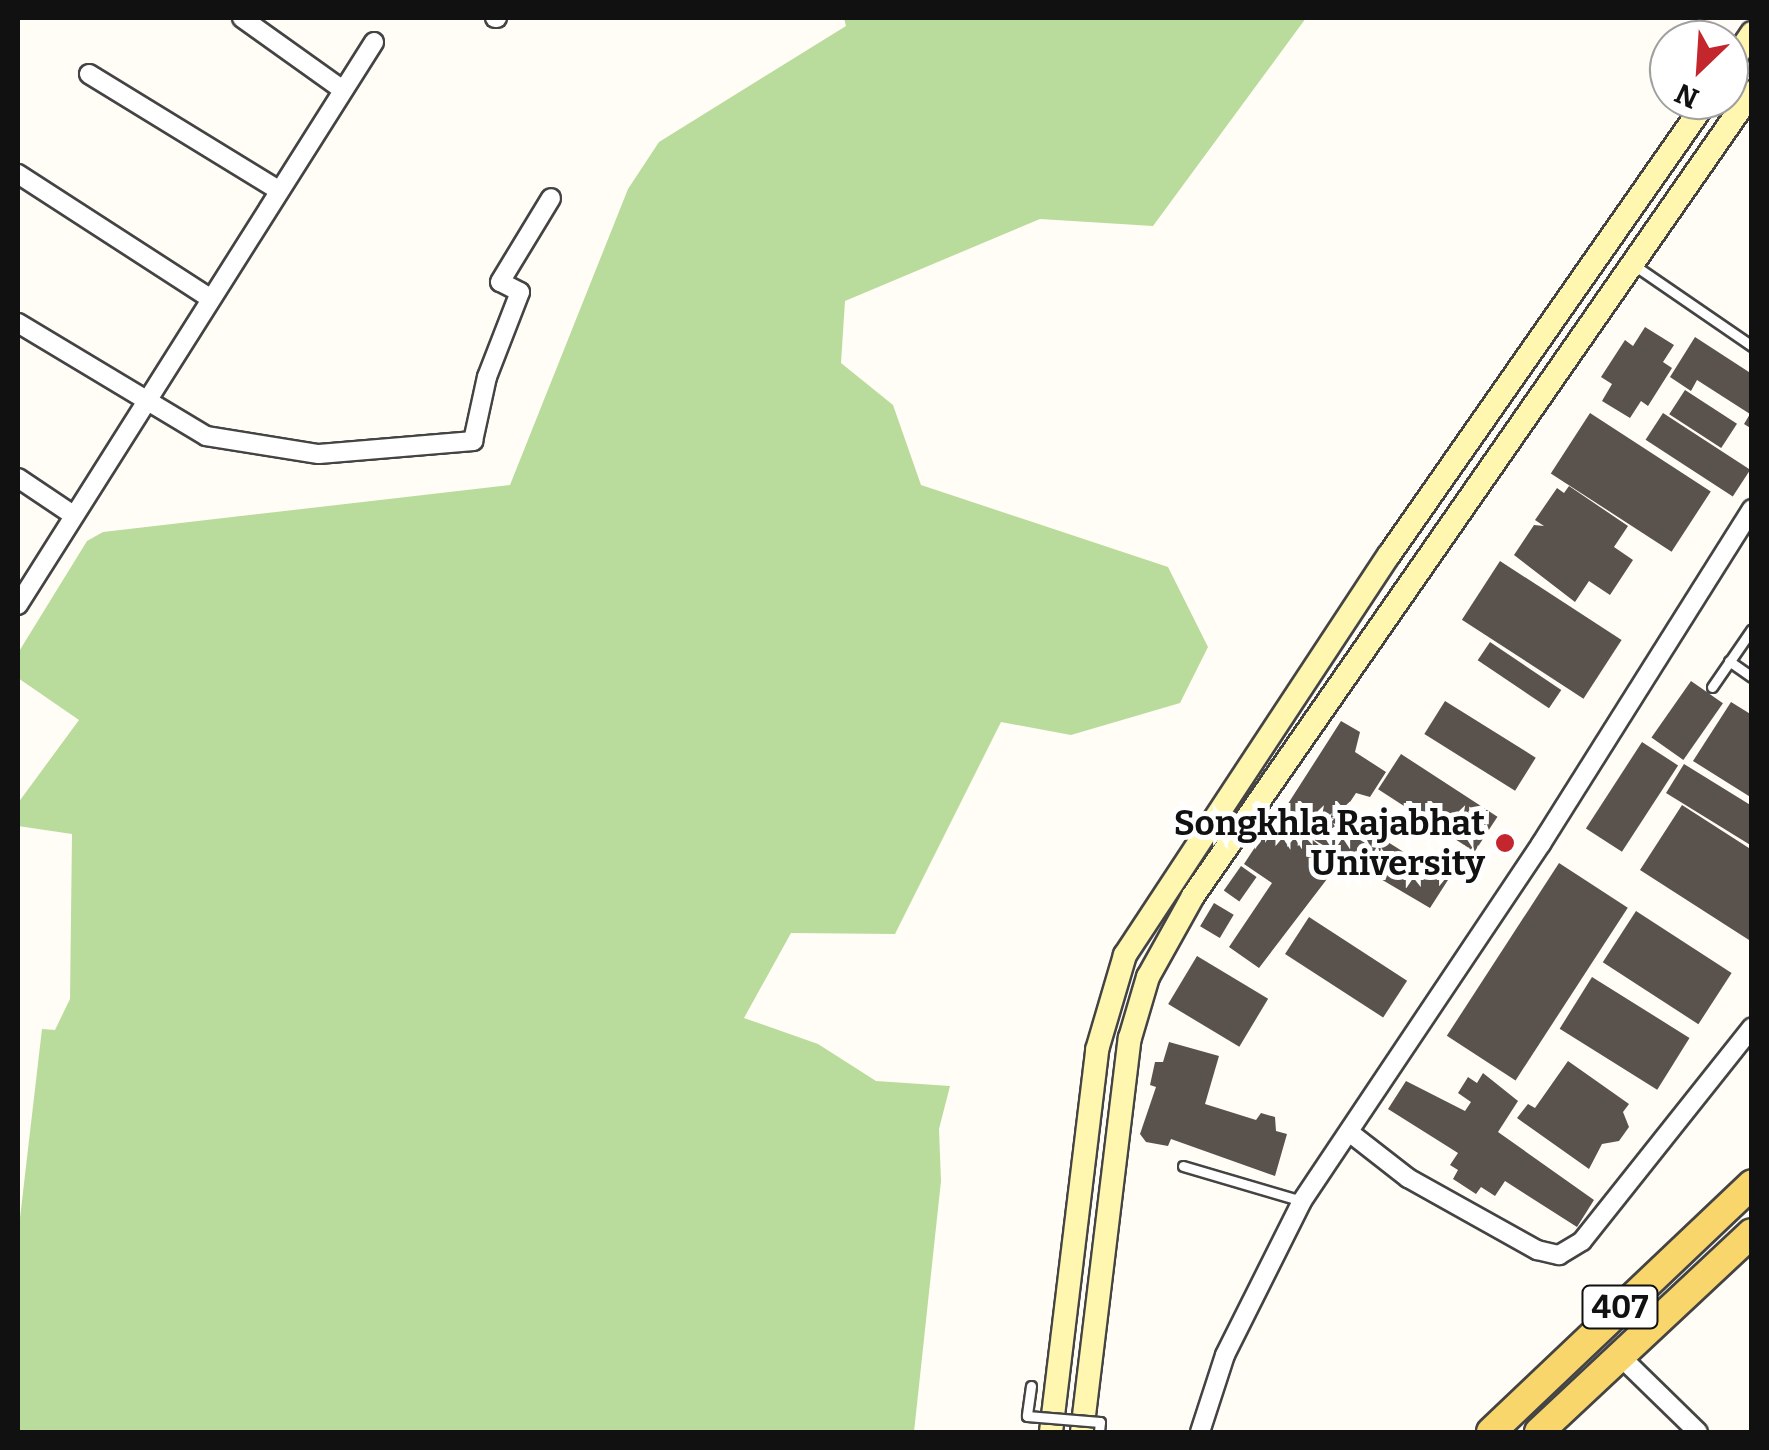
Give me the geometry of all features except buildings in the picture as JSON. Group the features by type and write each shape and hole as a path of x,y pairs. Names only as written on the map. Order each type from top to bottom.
{"main road":[{"path":"1082,1432 1121,1097 1148,977 1193,896 1752,92"},
{"path":"1050,1432 1096,1050 1126,955 1378,571 1694,120"},
{"path":"1608,247 1633,265"},
{"name":"407","path":"1491,1432 1752,1184"},
{"name":"407","path":"1539,1432 1752,1233"}],"street":[{"path":"242,18 343,90"},
{"path":"18,606 142,402 374,42"},
{"path":"89,74 278,190"},
{"path":"18,174 210,298"},
{"path":"18,323 142,402 206,436 319,454 473,441 487,377 520,292 500,282 551,198"},
{"path":"18,478 73,516"},
{"path":"1200,1432 1226,1355 1302,1201 1752,510"},
{"path":"1349,1132 1408,1178 1537,1250 1559,1255 1582,1241 1752,1028"},
{"path":"1620,1356 1698,1432"}],"lane":[{"path":"1633,265 1752,346"},
{"path":"1712,686 1752,629"},
{"path":"1729,661 1752,676"},
{"path":"1182,1166 1302,1201"},
{"path":"1030,1386 1027,1416 1100,1422 1099,1432"}],"green space":[{"path":"844,18 1306,18 1153,226 1040,219 845,301 841,363 893,405 921,485 1168,567 1208,647 1180,703 1071,735 1001,722 895,934 791,933 744,1018 818,1044 876,1081 950,1086 939,1129 941,1181 914,1432 18,1432 18,1235 42,1029 55,1030 70,999 72,834 18,826 18,803 79,720 18,678 18,653 87,541 103,532 510,485 628,189 659,142 846,26"}],"place":[{"name":"Songkhla Rajabhat University","path":"1505,843"}]}
